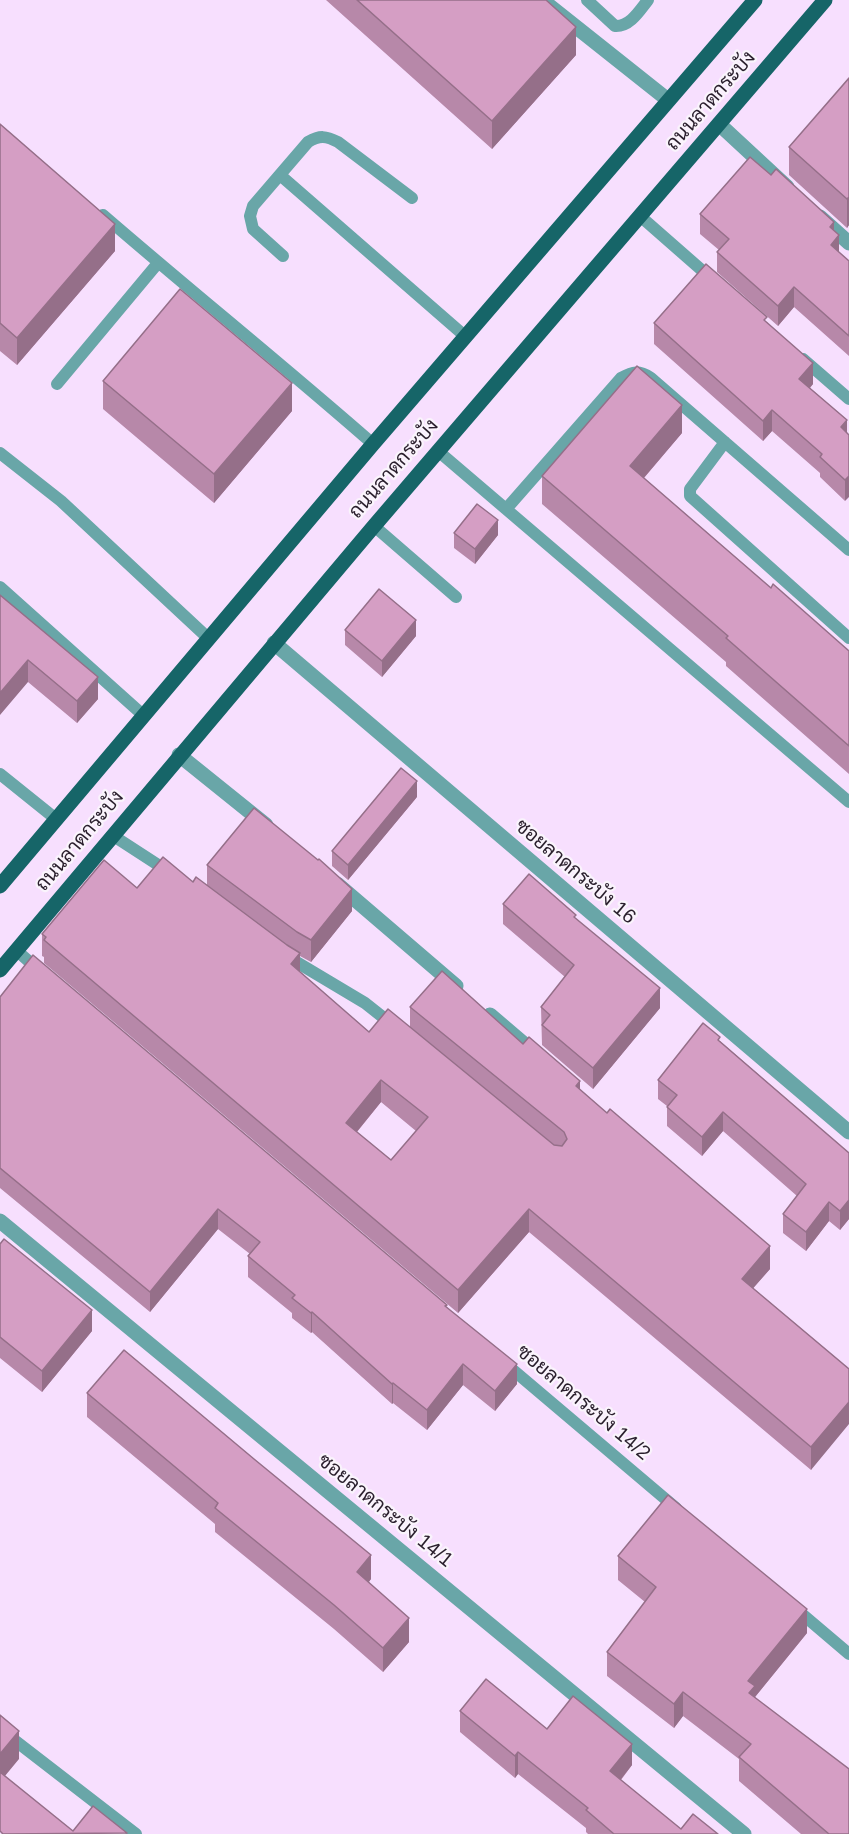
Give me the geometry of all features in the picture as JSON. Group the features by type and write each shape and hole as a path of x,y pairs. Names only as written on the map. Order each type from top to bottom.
{"main road":[{"name":"ถนนลาดกระบัง","path":"0,886 373,444 755,0"},
{"name":"ถนนลาดกระบัง","path":"0,970 274,643 825,0"}],"street":[{"path":"542,0 668,100"},
{"path":"718,124 849,243"},
{"name":"ซอยลาดกระบัง 16","path":"274,643 849,1132"},
{"path":"179,755 277,834"},
{"path":"322,871 548,1064"},
{"name":"ซอยลาดกระบัง 14/1","path":"0,1221 744,1834"}],"lane":[{"path":"587,0 615,26 621,26 630,21 648,0"},
{"path":"283,256 253,229 250,216 253,206 308,142 317,137 326,136 338,142 412,198"},
{"path":"280,175 466,337"},
{"path":"94,207 373,444"},
{"path":"640,216 726,291"},
{"path":"57,384 158,263"},
{"path":"796,353 849,399"},
{"path":"507,508 621,378 641,371 849,550"},
{"path":"725,442 690,489 690,496 849,638"},
{"path":"438,451 849,802"},
{"path":"0,453 61,501 208,638"},
{"path":"374,526 456,597"},
{"path":"0,587 143,716"},
{"path":"0,774 56,819"},
{"path":"112,835 179,878"},
{"path":"274,947 292,961 366,1003 400,1030"},
{"path":"16,950 52,980"},
{"name":"ซอยลาดกระบัง 14/2","path":"501,1360 684,1514"},
{"path":"785,1599 849,1654"},
{"path":"0,1729 136,1834"}],"building":[{"path":"357,0 546,0 576,27 492,121"},
{"path":"849,78 849,197 847,199 789,147"},
{"path":"0,124 115,224 17,338 0,323"},
{"path":"750,157 771,175 776,169 834,222 830,227 839,235 831,245 849,261 849,336 794,287 778,306 717,252 729,239 700,214"},
{"path":"706,264 767,317 764,320 813,363 799,379 847,420 841,427 849,435 849,476 845,480 820,457 822,454 772,410 763,421 654,323"},
{"path":"180,289 292,383 214,474 103,381"},
{"path":"637,366 682,405 630,466 771,588 773,584 849,651 849,746 726,638 728,636 542,476"},
{"path":"477,504 498,520 475,549 454,533"},
{"path":"379,589 416,620 382,661 345,630"},
{"path":"0,595 98,677 77,701 28,660 0,693"},
{"path":"401,768 417,781 348,865 332,851"},
{"path":"254,808 319,859 352,889 311,940 207,865"},
{"path":"163,857 193,882 196,877 300,953 291,964 369,1032 388,1009 554,1145 562,1146 567,1139 564,1132 410,1007 442,971 523,1044 529,1037 580,1081 576,1086 607,1113 610,1109 770,1246 742,1279 849,1369 849,1402 811,1447 529,1209 458,1290 44,940 46,937 42,934 104,860 137,888","holes":["381,1080 428,1117 391,1160 346,1123"]},
{"path":"529,874 576,915 574,917 660,988 593,1068 542,1025 550,1015 541,1007 574,965 503,904"},
{"path":"33,955 447,1305 445,1306 517,1364 495,1391 463,1364 427,1410 392,1384 312,1312 292,1298 295,1295 248,1256 260,1242 218,1209 150,1292 0,1168 0,997"},
{"path":"703,1023 720,1037 718,1040 849,1153 849,1200 840,1211 829,1202 806,1232 783,1214 806,1184 723,1112 702,1137 667,1107 677,1095 658,1080"},
{"path":"4,1239 92,1310 42,1371 0,1337 0,1244"},
{"path":"124,1350 371,1555 357,1572 409,1618 383,1648 215,1508 218,1503 87,1393"},
{"path":"668,1495 807,1609 748,1681 755,1686 749,1693 849,1769 849,1834 829,1834 739,1757 751,1744 683,1692 674,1704 607,1652 656,1587 618,1556"},
{"path":"486,1679 547,1729 573,1696 632,1744 610,1771 681,1829 693,1814 718,1834 614,1834 586,1810 588,1808 518,1752 515,1756 460,1711"},
{"path":"0,1715 19,1731 0,1754"},
{"path":"0,1772 73,1831 93,1806 127,1833 3,1834 0,1831"}]}
